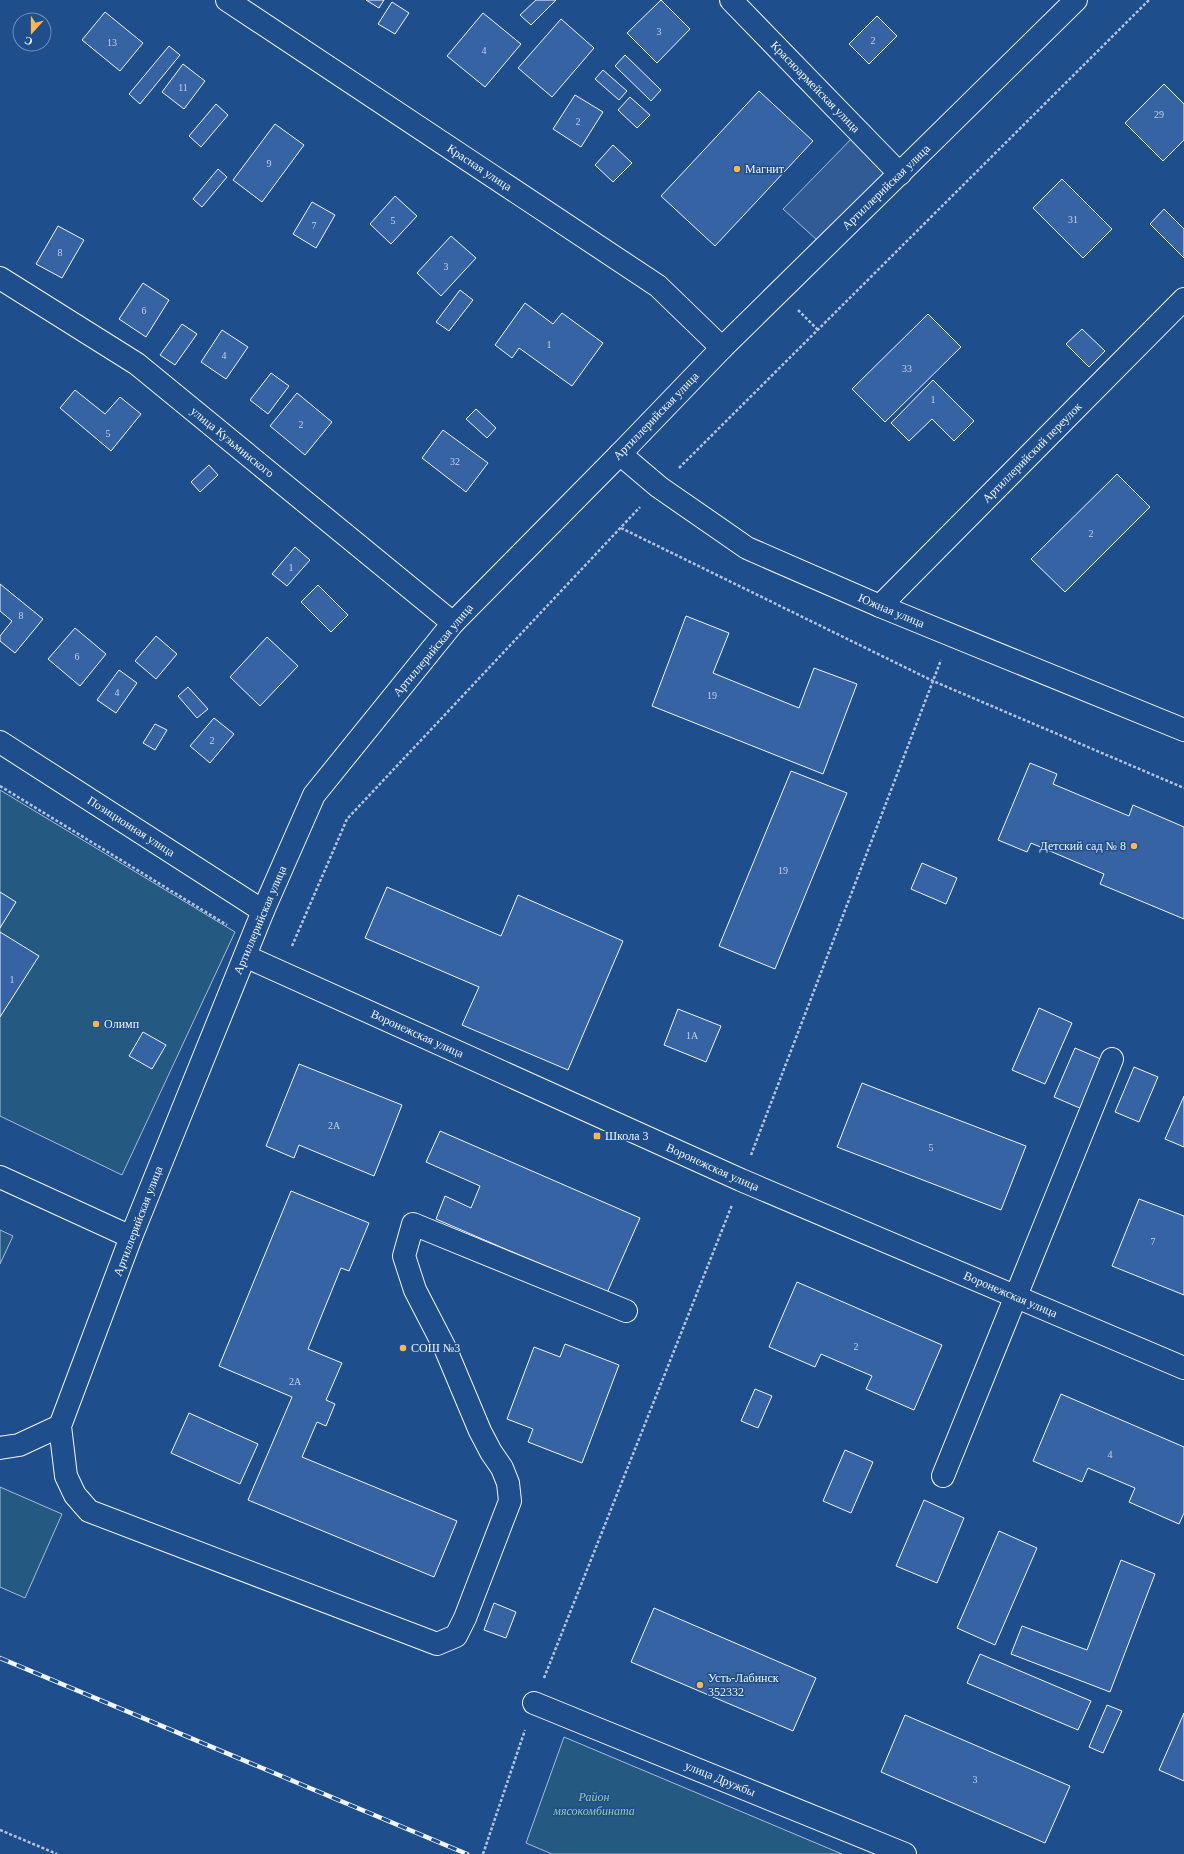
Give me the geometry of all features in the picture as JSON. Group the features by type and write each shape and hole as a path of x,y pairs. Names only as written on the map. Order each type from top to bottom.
{"street":[{"name":"Красная улица","path":"227,0 658,286 722,348"},
{"name":"Красноармейская улица","path":"730,0 900,174"},
{"name":"Артиллерийская улица","path":"60,1426 131,1237 263,911 314,795 453,623 620,454 722,348 1076,0"},
{"name":"улица Кузьминского","path":"0,278 137,364 453,623"},
{"name":"Артиллерийский переулок","path":"880,606 1184,299"},
{"name":"Южная улица","path":"620,454 659,488 747,548 880,606 1184,730"},
{"name":"Позиционная улица","path":"0,742 263,911"},
{"name":"Воронежская улица","path":"248,948 281,972 741,1180 1184,1368"},
{"path":"943,1476 1112,1058"},
{"path":"0,1177 131,1237"},
{"path":"0,1448 19,1445 60,1426 66,1476 75,1495 89,1511 437,1644 456,1636 465,1618 510,1501 506,1478 480,1431 446,1350 415,1290 404,1256 413,1224 626,1311"},
{"name":"улица Дружбы","path":"534,1704 905,1854"}],"path":[{"path":"281,972 347,818 659,488 1149,0"},
{"path":"621,528 933,681 1184,788"},
{"path":"483,1854 534,1704 741,1180 951,635"},
{"path":"0,786 248,948"},
{"path":"0,1830 57,1854"}],"green space":[{"name":"Олимп","path":"0,790 235,932 122,1175 0,1116"},
{"path":"0,1230 13,1236 0,1264"},
{"path":"0,1487 62,1514 25,1598 0,1587"},
{"name":"Район мясокомбината","path":"564,1737 842,1854 552,1854 526,1843"}],"shaded area":[{"path":"858,132 893,167 817,240 783,209"}],"building":[{"path":"366,0 384,0 379,8"},
{"path":"536,0 556,0 531,25 520,15"},
{"path":"661,0 690,29 657,63 627,33"},
{"path":"392,2 409,13 395,34 378,24"},
{"path":"105,12 143,43 120,71 82,40"},
{"path":"483,13 521,44 485,87 447,56"},
{"path":"877,16 897,36 869,64 849,44"},
{"path":"561,19 594,48 552,97 518,68"},
{"path":"169,46 180,55 140,104 129,94"},
{"path":"625,55 661,90 651,101 615,66"},
{"path":"183,64 205,81 184,109 162,92"},
{"path":"603,70 627,91 619,100 595,79"},
{"path":"1164,84 1184,104 1184,140 1163,161 1125,123"},
{"name":"Магнит","path":"759,91 813,141 715,246 661,196"},
{"path":"575,95 603,112 581,147 553,129"},
{"path":"630,97 650,115 637,128 618,110"},
{"path":"216,104 228,115 201,147 189,136"},
{"path":"275,124 304,145 262,202 233,180"},
{"path":"613,145 632,163 613,182 595,165"},
{"path":"218,169 227,177 202,207 193,199"},
{"path":"1062,179 1112,229 1083,258 1033,208"},
{"path":"395,196 417,216 391,244 370,224"},
{"path":"312,202 335,215 316,248 293,234"},
{"path":"1164,209 1184,229 1184,258 1150,224"},
{"path":"58,226 84,240 62,278 36,264"},
{"path":"451,236 476,258 441,296 417,273"},
{"path":"143,283 169,300 146,337 119,319"},
{"path":"460,290 473,300 449,331 436,322"},
{"path":"525,303 553,324 562,313 603,343 572,386 519,348 512,358 495,345"},
{"path":"928,314 961,347 885,422 852,389"},
{"path":"182,324 197,334 175,365 160,355"},
{"path":"1082,329 1105,351 1089,367 1066,344"},
{"path":"222,330 248,347 226,379 201,362"},
{"path":"271,373 289,386 268,414 250,400"},
{"path":"933,380 974,421 954,441 932,419 909,441 891,423"},
{"path":"75,390 105,414 120,397 141,414 111,451 60,408"},
{"path":"297,393 332,422 305,455 270,426"},
{"path":"476,409 496,428 487,438 466,419"},
{"path":"443,430 488,463 466,492 422,458"},
{"path":"209,465 218,475 200,492 191,482"},
{"path":"1117,474 1150,507 1065,592 1031,559"},
{"path":"295,547 310,560 287,586 272,574"},
{"path":"0,584 43,619 15,653 0,641 0,636 12,621 0,611"},
{"path":"318,585 348,615 331,632 301,602"},
{"path":"686,616 729,633 713,673 799,708 814,668 857,684 823,774 652,706"},
{"path":"75,628 106,654 80,686 48,659"},
{"path":"156,636 177,654 156,679 135,661"},
{"path":"267,637 298,666 260,706 230,677"},
{"path":"119,670 137,683 116,713 97,700"},
{"path":"188,687 208,709 197,718 178,696"},
{"path":"214,718 234,734 210,763 190,746"},
{"path":"155,724 167,730 155,750 143,743"},
{"path":"1030,763 1057,774 1053,784 1129,816 1133,805 1184,827 1184,919 1100,884 1104,874 1031,843 1027,852 998,840"},
{"path":"791,771 847,793 775,969 719,946"},
{"path":"922,863 957,878 946,904 911,889"},
{"path":"387,887 501,936 518,895 623,941 568,1070 462,1025 479,987 365,938"},
{"path":"0,892 16,902 0,928"},
{"path":"0,932 39,956 0,1017"},
{"path":"1039,1008 1072,1023 1045,1084 1012,1070"},
{"path":"678,1009 721,1026 706,1062 664,1045"},
{"path":"143,1032 166,1045 152,1069 129,1056"},
{"path":"1075,1048 1103,1060 1082,1109 1054,1097"},
{"path":"299,1064 402,1105 374,1176 299,1145 294,1158 266,1146"},
{"path":"1134,1067 1158,1077 1139,1122 1115,1112"},
{"path":"862,1083 1026,1146 1001,1210 837,1147"},
{"path":"1184,1096 1184,1147 1165,1139"},
{"path":"440,1131 640,1218 607,1293 436,1219 445,1196 471,1208 480,1186 426,1162"},
{"path":"291,1191 369,1223 349,1271 341,1268 308,1349 342,1363 326,1400 335,1404 326,1426 317,1422 302,1457 457,1521 434,1577 248,1500 292,1397 219,1366"},
{"path":"1139,1199 1184,1216 1184,1295 1112,1266"},
{"path":"797,1282 942,1345 914,1410 866,1389 872,1376 821,1354 815,1367 769,1347"},
{"path":"565,1344 619,1365 582,1463 528,1442 533,1429 507,1419 534,1347 560,1357"},
{"path":"755,1389 772,1396 758,1428 741,1421"},
{"path":"1061,1394 1184,1447 1184,1513 1179,1524 1129,1502 1135,1488 1088,1468 1082,1482 1033,1461"},
{"path":"189,1413 258,1444 240,1484 171,1453"},
{"path":"845,1450 873,1462 851,1513 823,1501"},
{"path":"924,1500 964,1518 937,1583 896,1566"},
{"path":"999,1531 1037,1548 995,1645 957,1628"},
{"path":"1121,1560 1155,1574 1110,1692 1011,1654 1022,1626 1087,1650"},
{"path":"494,1603 516,1612 506,1638 484,1630"},
{"path":"654,1608 816,1678 793,1731 631,1662"},
{"path":"980,1654 1091,1701 1078,1730 967,1683"},
{"path":"1107,1705 1122,1711 1103,1753 1089,1747"},
{"path":"1184,1713 1184,1781 1159,1770"},
{"path":"905,1715 1070,1786 1045,1843 881,1772"}],"railway":[{"path":"0,1658 467,1854"}],"place":[{"name":"Магнит","path":"737,169"},
{"name":"Детский сад № 8","path":"1134,846"},
{"name":"Олимп","path":"96,1024"},
{"name":"Школа 3","path":"597,1136"},
{"name":"СОШ №3","path":"403,1348"},
{"name":"Усть-Лабинск 352332","path":"700,1685"}]}
